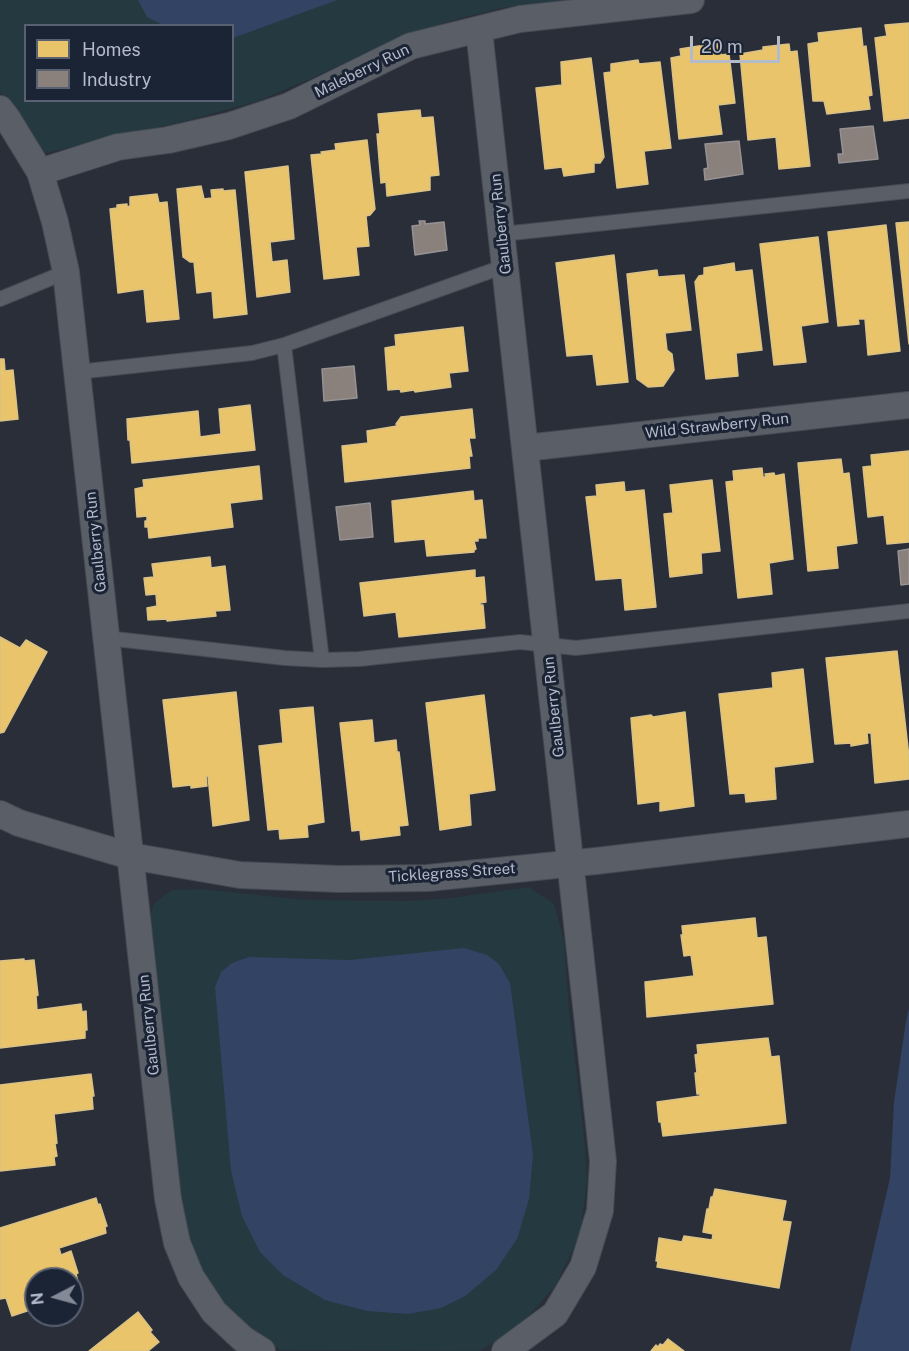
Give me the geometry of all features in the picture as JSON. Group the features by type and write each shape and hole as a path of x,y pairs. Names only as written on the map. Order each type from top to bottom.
{"street":[{"name":"Maleberry Run","path":"40,172 118,147 168,140 229,126 289,106 411,46 520,19 691,0"},
{"name":"Gaulberry Run","path":"479,30 603,1161 600,1211 583,1267 555,1314 505,1351"},
{"name":"Gaulberry Run","path":"0,109 40,172 55,222 66,272 168,1199 177,1243 191,1277 214,1312 243,1340 262,1351"},
{"name":"Wild Strawberry Run","path":"525,448 909,405"},
{"name":"Ticklegrass Street","path":"0,814 19,823 130,856 240,875 339,879 428,878 909,824"}],"lane":[{"path":"502,234 909,190"},
{"path":"77,372 252,353 284,345 505,266"},
{"path":"0,299 66,272"},
{"path":"284,345 322,660"},
{"path":"106,638 322,660 520,642 576,648 909,611"}],"shaded area":[{"path":"0,0 565,0 502,8 457,19 398,38 258,101 189,120 47,153 37,152 0,91"},
{"path":"529,887 554,904 564,941 587,1180 581,1230 555,1286 519,1327 480,1351 280,1350 243,1324 210,1286 187,1240 177,1183 164,1040 148,921 154,904 171,890 201,889 304,900 410,901 451,898"}],"water":[{"path":"138,0 337,0 234,38 234,24 161,24 147,17"},
{"path":"464,948 487,955 499,964 510,983 533,1155 529,1199 517,1239 496,1270 465,1296 441,1308 408,1314 367,1311 325,1300 283,1275 260,1252 242,1216 231,1171 215,987 221,972 232,963 249,957 350,960"},
{"path":"909,1008 909,1351 850,1351 890,1178 894,1102"}],"building: Homes":[{"path":"909,23 909,118 884,121 875,38 887,36 885,25"},
{"path":"861,28 863,47 866,46 872,95 868,96 870,109 827,114 824,101 813,101 808,44 819,42 818,33"},
{"path":"717,43 721,55 729,54 735,103 718,105 722,134 679,139 671,58 681,56 680,49"},
{"path":"789,44 790,52 797,51 810,166 779,169 776,137 748,140 740,54 763,50 763,47"},
{"path":"591,58 604,157 600,163 594,163 594,172 564,176 562,167 545,169 536,88 562,85 561,62"},
{"path":"638,60 639,64 660,62 671,148 644,151 648,184 617,188 604,73 611,72 611,64"},
{"path":"420,110 421,118 433,117 439,175 430,176 430,190 387,196 386,182 381,183 377,134 380,134 378,114"},
{"path":"367,140 375,209 366,216 369,246 356,247 359,275 324,279 311,155 336,150 335,144"},
{"path":"288,166 294,239 270,242 272,262 287,260 290,292 257,297 245,172"},
{"path":"201,186 204,199 212,198 211,190 235,190 247,314 214,318 212,291 197,293 194,262 183,257 177,189"},
{"path":"157,194 159,203 167,202 179,319 147,322 144,289 118,293 110,209 117,208 117,205 130,206 130,197"},
{"path":"909,222 909,344 896,223"},
{"path":"886,225 900,351 868,355 865,319 858,319 859,324 838,326 828,232"},
{"path":"818,237 828,322 801,326 806,362 774,365 760,244"},
{"path":"614,255 628,382 597,385 593,354 567,356 556,263"},
{"path":"734,263 735,272 752,270 762,350 736,353 738,376 706,379 695,282 699,276 704,275 704,268"},
{"path":"657,270 658,277 684,275 691,330 665,333 667,350 672,354 674,370 663,386 648,387 637,379 627,274"},
{"path":"463,327 468,371 449,373 451,387 415,392 414,390 401,392 400,389 388,390 385,348 396,346 395,335"},
{"path":"0,359 4,359 5,371 13,370 18,419 0,421"},
{"path":"250,405 255,450 132,463 127,419 198,411 200,437 221,434 219,409"},
{"path":"472,409 475,438 469,438 472,456 469,456 470,468 345,482 342,446 368,443 367,431 397,426 401,417"},
{"path":"909,451 909,542 887,544 884,515 868,517 863,467 872,466 871,455"},
{"path":"841,459 843,474 849,473 857,543 836,546 838,568 808,571 798,463"},
{"path":"259,466 262,499 230,503 233,527 149,538 148,527 145,527 147,516 137,517 135,489 144,487 143,480"},
{"path":"762,468 763,477 766,477 765,474 774,473 775,476 784,474 793,559 769,563 772,594 738,598 726,482 734,481 733,471"},
{"path":"712,480 720,551 701,553 702,573 670,577 664,514 673,513 670,485"},
{"path":"624,482 625,492 644,490 656,607 625,610 622,578 596,580 586,497 597,496 596,485"},
{"path":"473,491 474,501 482,500 486,538 478,538 478,541 474,541 476,549 474,552 427,556 425,539 395,542 392,501"},
{"path":"210,557 211,568 225,566 230,610 215,611 216,616 167,621 167,619 148,620 147,608 157,606 156,594 146,595 144,578 154,577 152,564"},
{"path":"475,570 475,578 484,577 486,602 480,605 483,605 485,628 399,637 396,612 364,616 360,583"},
{"path":"0,637 20,648 26,640 47,652 4,732 0,733"},
{"path":"897,651 909,757 909,779 875,783 871,733 867,733 868,743 851,746 851,743 835,744 826,658"},
{"path":"803,669 813,762 774,767 776,799 746,802 745,793 730,794 719,694 773,688 772,673"},
{"path":"236,692 249,820 213,826 208,776 206,776 207,786 173,787 163,700"},
{"path":"484,695 495,790 469,794 471,825 440,830 426,703"},
{"path":"313,707 324,822 307,825 308,837 280,839 279,829 268,830 259,746 283,743 280,710"},
{"path":"685,712 694,806 660,811 660,801 638,804 631,718"},
{"path":"372,720 374,743 396,740 408,825 399,826 400,835 361,840 360,830 352,831 340,723"},
{"path":"755,918 757,938 766,937 773,1004 647,1017 645,982 694,976 691,955 684,956 682,926"},
{"path":"24,959 24,961 34,960 38,995 36,996 37,1010 81,1004 82,1012 86,1011 85,1038 0,1048 0,961"},
{"path":"768,1038 771,1057 779,1056 786,1123 663,1136 657,1102 700,1096 697,1094 695,1073 697,1073 695,1055 698,1054 697,1045"},
{"path":"91,1074 93,1109 54,1114 57,1143 55,1144 57,1156 54,1157 55,1165 0,1171 0,1085"},
{"path":"715,1189 786,1201 782,1221 791,1222 779,1288 657,1267 659,1238 682,1242 684,1236 712,1240 713,1234 703,1232 707,1209 709,1209"},
{"path":"96,1198 107,1226 105,1227 106,1233 59,1248 61,1255 71,1251 76,1267 24,1267 24,1312 12,1316 6,1298 0,1299 0,1228"},
{"path":"138,1312 159,1342 148,1351 89,1351"},
{"path":"668,1339 684,1351 651,1351 656,1345 658,1347 660,1344 663,1345"}],"building: Industry":[{"path":"873,126 878,159 839,163 838,154 843,154 840,129"},
{"path":"739,141 743,174 705,180 704,169 708,168 705,144"},
{"path":"419,221 425,221 425,224 444,222 447,250 415,255 412,226 420,225"},
{"path":"354,366 357,398 324,401 322,369"},
{"path":"370,503 373,537 340,540 336,507"},
{"path":"909,549 909,584 901,585 898,551"}]}
